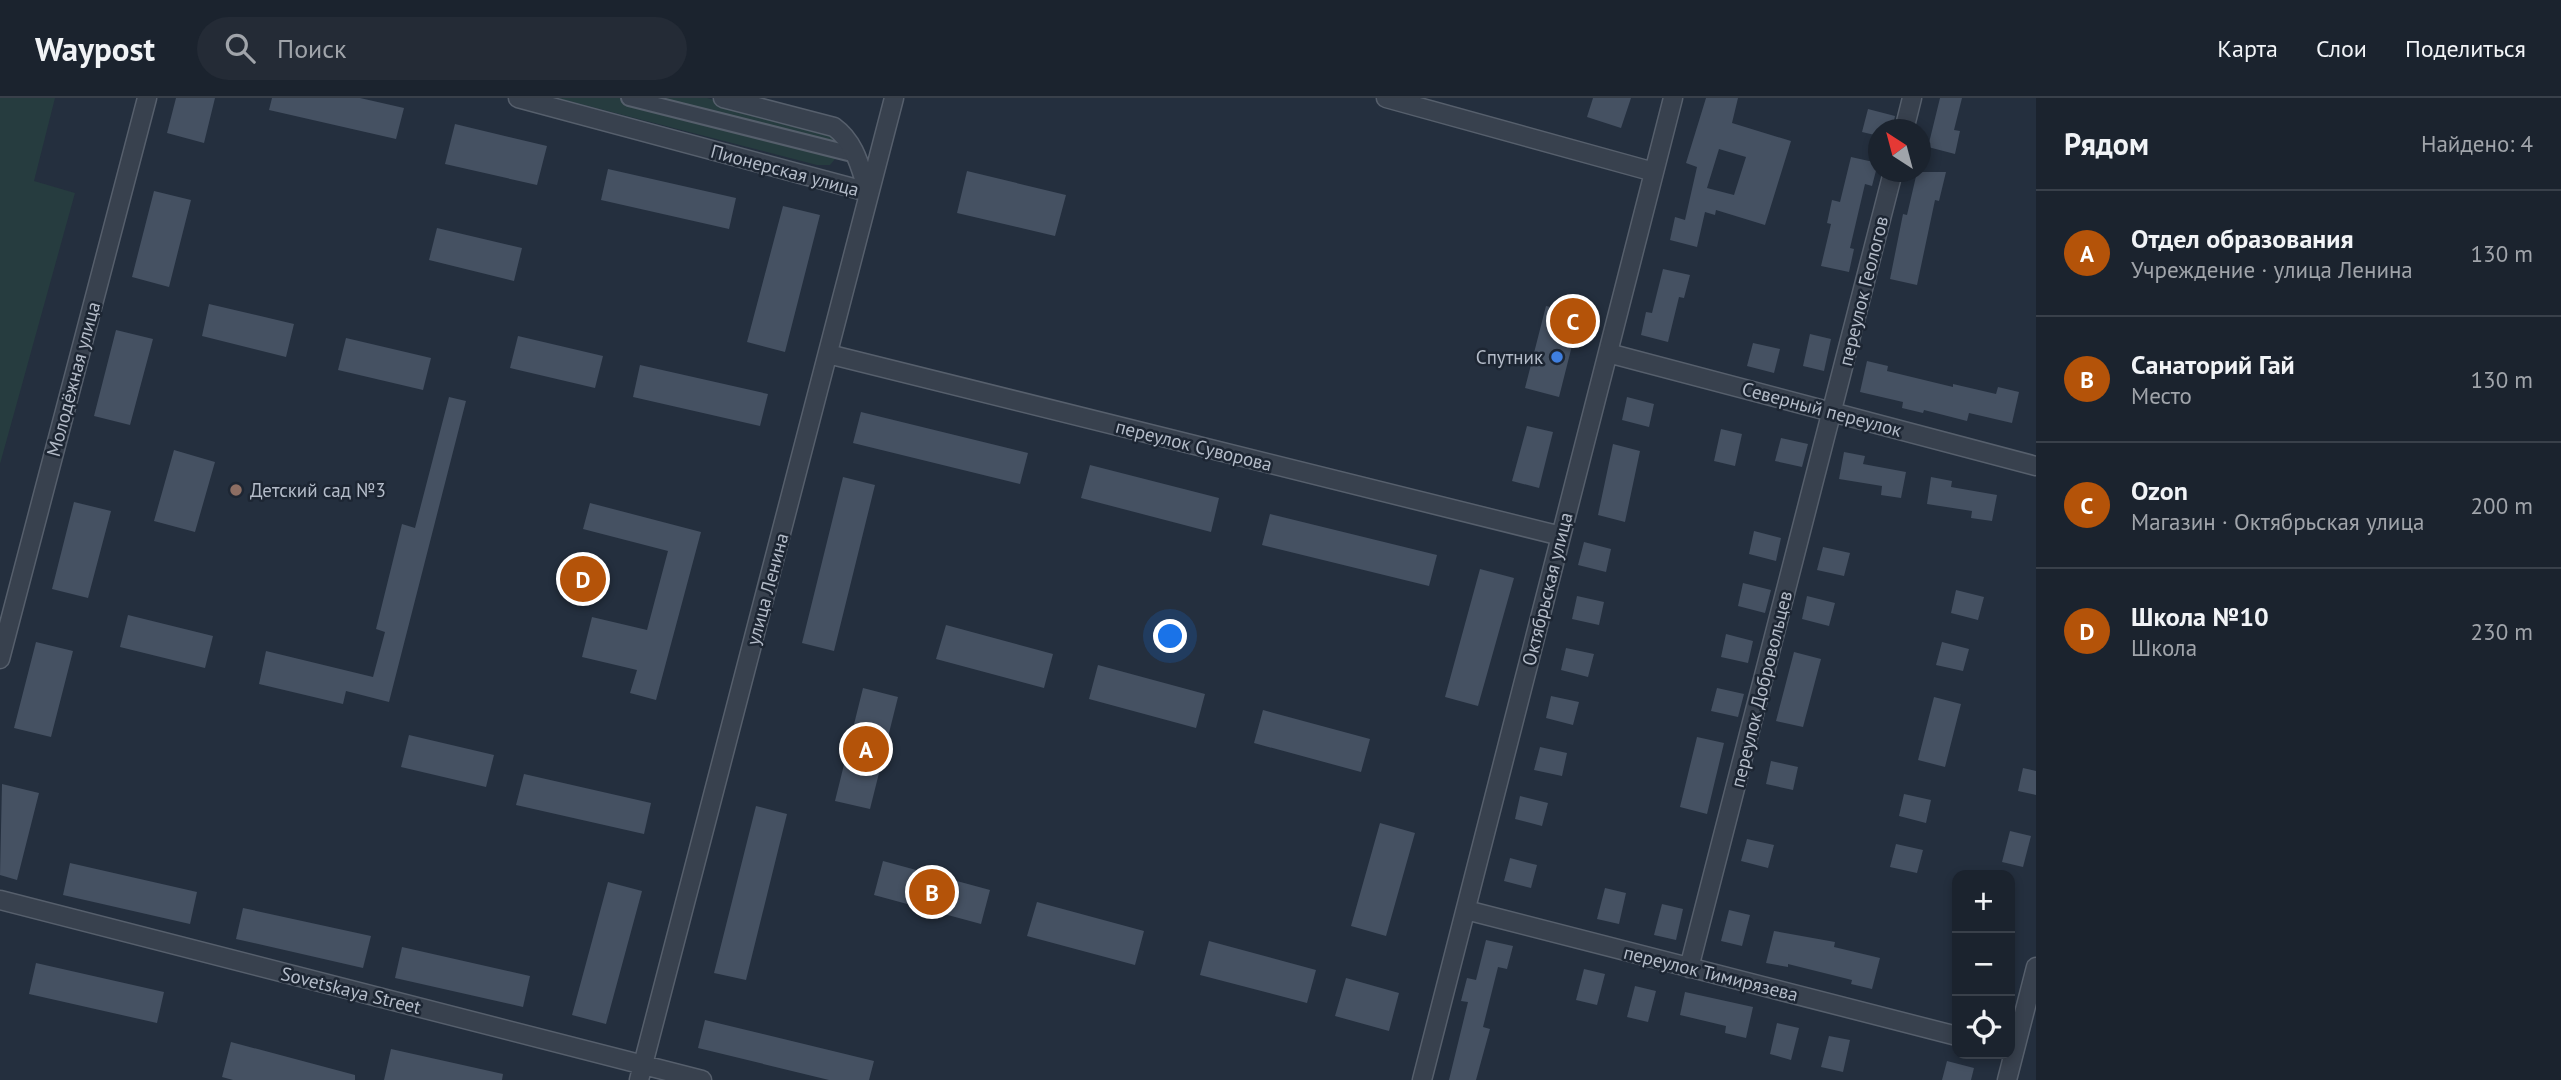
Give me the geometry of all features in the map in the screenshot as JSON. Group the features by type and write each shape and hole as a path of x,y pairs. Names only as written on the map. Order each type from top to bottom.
{"street":[{"name":"Молодёжная улица","path":"0,659 147,98"},
{"name":"Пионерская улица","path":"518,98 868,192"},
{"path":"629,98 856,155"},
{"name":"Пионерская улица","path":"723,98 834,127 842,133 856,155 868,192"},
{"name":"улица Ленина","path":"641,1072 894,98"},
{"path":"1386,98 1654,172"},
{"name":"Октябрьская улица","path":"1422,1080 1673,98"},
{"path":"1907,119 1912,98"},
{"name":"переулок Геологов","path":"1832,411 1890,182"},
{"name":"Северный переулок","path":"1608,353 2036,466"},
{"name":"переулок Суворова","path":"828,354 1561,536"},
{"name":"переулок Добровольцев","path":"1689,968 1832,411"},
{"name":"Sovetskaya Street","path":"0,900 641,1072 702,1080"},
{"name":"переулок Тимирязева","path":"1466,909 1952,1035"},
{"path":"2015,1040 2036,967"},
{"path":"2007,1080 2010,1059"}],"green space":[{"path":"0,98 55,98 34,181 75,193 0,464"},
{"path":"557,98 707,98 827,129 838,138 841,152 830,165 817,165"}],"building":[{"path":"176,98 215,98 204,143 167,133"},
{"path":"272,98 360,98 404,108 396,139 269,110"},
{"path":"1593,98 1631,98 1621,128 1587,117"},
{"path":"1706,98 1738,98 1732,123 1791,141 1765,225 1716,210 1715,215 1705,212 1697,247 1670,240 1675,217 1685,220 1697,167 1686,163","holes":["1719,149 1746,157 1734,195 1707,188"]},
{"path":"1940,98 1962,98 1954,130 1960,131 1955,154 1931,148 1931,135"},
{"path":"1868,109 1895,116 1894,119 1868,119 1868,133 1862,132"},
{"path":"455,124 547,146 537,185 445,164"},
{"path":"1851,157 1868,161 1868,182 1873,182 1872,186 1865,184 1850,248 1854,249 1849,272 1821,266 1831,224 1827,223 1832,200 1840,202"},
{"path":"608,169 736,198 729,229 601,200"},
{"path":"967,171 1066,195 1055,236 957,213"},
{"path":"1931,172 1946,172 1939,201 1935,200 1917,285 1890,279 1903,214 1907,215 1915,182 1931,182"},
{"path":"154,191 191,200 169,287 132,277"},
{"path":"783,206 820,215 785,352 747,342"},
{"path":"437,228 522,248 514,281 429,260"},
{"path":"1663,269 1690,275 1684,298 1679,297 1668,342 1641,335 1646,312 1652,313"},
{"path":"209,304 294,324 286,357 202,336"},
{"path":"1546,306 1580,314 1559,397 1525,388"},
{"path":"116,330 153,339 130,425 94,416"},
{"path":"1810,334 1831,339 1824,371 1803,366"},
{"path":"518,336 603,356 595,388 510,368"},
{"path":"346,338 431,358 423,390 338,370"},
{"path":"1753,343 1780,349 1774,373 1747,366"},
{"path":"1867,361 1888,366 1887,371 1953,387 1953,384 1996,394 1998,387 2019,392 2012,423 1969,413 1967,421 1924,410 1923,413 1902,408 1903,402 1860,392"},
{"path":"640,365 768,394 760,426 633,397"},
{"path":"449,397 466,401 389,702 346,691 343,704 259,684 266,651 373,677 385,632 376,629 402,524 415,528"},
{"path":"1627,397 1654,404 1649,427 1622,420"},
{"path":"861,412 1028,453 1020,484 853,443"},
{"path":"1527,426 1553,432 1539,488 1512,481"},
{"path":"1721,429 1742,434 1735,466 1714,461"},
{"path":"1781,438 1808,444 1802,467 1775,461"},
{"path":"1613,444 1640,451 1625,522 1598,515"},
{"path":"174,450 215,462 195,532 154,521"},
{"path":"1844,452 1865,456 1863,464 1906,472 1901,498 1881,495 1882,486 1839,479"},
{"path":"1090,465 1219,498 1211,532 1081,498"},
{"path":"843,477 875,485 834,651 802,643"},
{"path":"1931,477 1952,481 1951,487 1997,495 1992,521 1971,518 1972,511 1927,504"},
{"path":"74,502 111,511 88,598 52,589"},
{"path":"590,503 701,532 656,700 630,693 637,670 582,657 592,617 647,630 668,551 583,529"},
{"path":"1270,514 1437,555 1429,586 1262,545"},
{"path":"1754,531 1781,538 1776,561 1749,554"},
{"path":"1584,542 1611,549 1606,572 1578,565"},
{"path":"1823,547 1850,553 1844,576 1817,570"},
{"path":"1480,569 1514,578 1478,706 1445,697"},
{"path":"1743,583 1771,590 1765,613 1738,606"},
{"path":"1956,590 1984,597 1978,620 1951,613"},
{"path":"1577,596 1604,602 1599,625 1572,619"},
{"path":"1807,596 1835,603 1829,626 1802,619"},
{"path":"128,615 213,636 205,668 120,647"},
{"path":"946,625 1053,654 1044,688 936,659"},
{"path":"1726,634 1753,641 1748,663 1721,657"},
{"path":"36,642 73,651 51,737 14,728"},
{"path":"1942,642 1969,649 1963,671 1936,665"},
{"path":"1566,648 1594,654 1588,677 1561,670"},
{"path":"1794,652 1821,659 1803,727 1776,721"},
{"path":"1098,665 1205,694 1196,728 1089,699"},
{"path":"863,688 898,697 870,809 835,801"},
{"path":"1717,688 1744,694 1738,717 1711,711"},
{"path":"1551,696 1579,702 1573,725 1546,718"},
{"path":"1934,697 1961,704 1945,767 1918,760"},
{"path":"1263,710 1370,739 1361,772 1254,743"},
{"path":"409,735 494,755 486,787 401,767"},
{"path":"1697,737 1724,743 1707,814 1680,807"},
{"path":"1540,747 1567,753 1562,776 1534,770"},
{"path":"1771,761 1798,767 1793,790 1766,784"},
{"path":"2023,768 2036,771 2036,795 2018,791"},
{"path":"524,774 651,803 644,834 516,805"},
{"path":"2,784 39,793 17,880 0,875"},
{"path":"1904,794 1931,800 1926,823 1899,816"},
{"path":"1520,796 1548,803 1542,826 1515,819"},
{"path":"756,806 787,814 746,980 714,973"},
{"path":"1380,823 1415,833 1386,936 1351,926"},
{"path":"2010,831 2031,836 2023,867 2002,862"},
{"path":"1747,839 1774,845 1768,868 1741,861"},
{"path":"1896,844 1923,850 1917,873 1890,867"},
{"path":"1510,858 1537,865 1531,888 1504,881"},
{"path":"883,861 990,890 981,924 874,895"},
{"path":"70,863 197,892 190,924 63,895"},
{"path":"608,882 642,891 606,1024 572,1015"},
{"path":"1605,888 1626,893 1619,924 1597,919"},
{"path":"1037,902 1144,931 1135,965 1027,936"},
{"path":"1662,904 1683,909 1676,940 1654,935"},
{"path":"243,908 371,936 363,968 236,939"},
{"path":"1729,910 1750,915 1742,946 1721,941"},
{"path":"1774,931 1835,942 1834,947 1880,958 1872,989 1851,984 1852,980 1788,964 1788,967 1766,963"},
{"path":"1486,940 1513,946 1507,969 1498,967 1483,1027 1490,1029 1476,1080 1449,1080 1468,1002 1461,1001 1467,978 1476,980"},
{"path":"1209,941 1316,970 1307,1003 1200,975"},
{"path":"402,947 530,976 523,1007 395,978"},
{"path":"36,963 164,992 157,1023 29,994"},
{"path":"1584,969 1605,974 1597,1005 1576,1000"},
{"path":"1346,978 1399,993 1389,1031 1335,1016"},
{"path":"1635,986 1656,991 1648,1022 1627,1017"},
{"path":"1685,992 1753,1007 1746,1038 1725,1033 1726,1026 1680,1015"},
{"path":"705,1020 874,1061 869,1080 829,1080 698,1048"},
{"path":"1777,1023 1799,1028 1791,1060 1770,1054"},
{"path":"1829,1036 1850,1040 1843,1072 1821,1067"},
{"path":"231,1042 355,1075 355,1080 233,1080 222,1077"},
{"path":"391,1049 503,1074 502,1080 384,1080"},
{"path":"1947,1061 1974,1068 1971,1080 1942,1080"}],"place":[{"name":"Ozon","path":"1573,321"},
{"name":"Спутник","path":"1557,357"},
{"name":"Детский сад №3","path":"236,490"},
{"name":"Школа №10","path":"583,579"},
{"name":"Отдел образования","path":"866,749"},
{"name":"Санаторий Гай","path":"932,892"}]}
